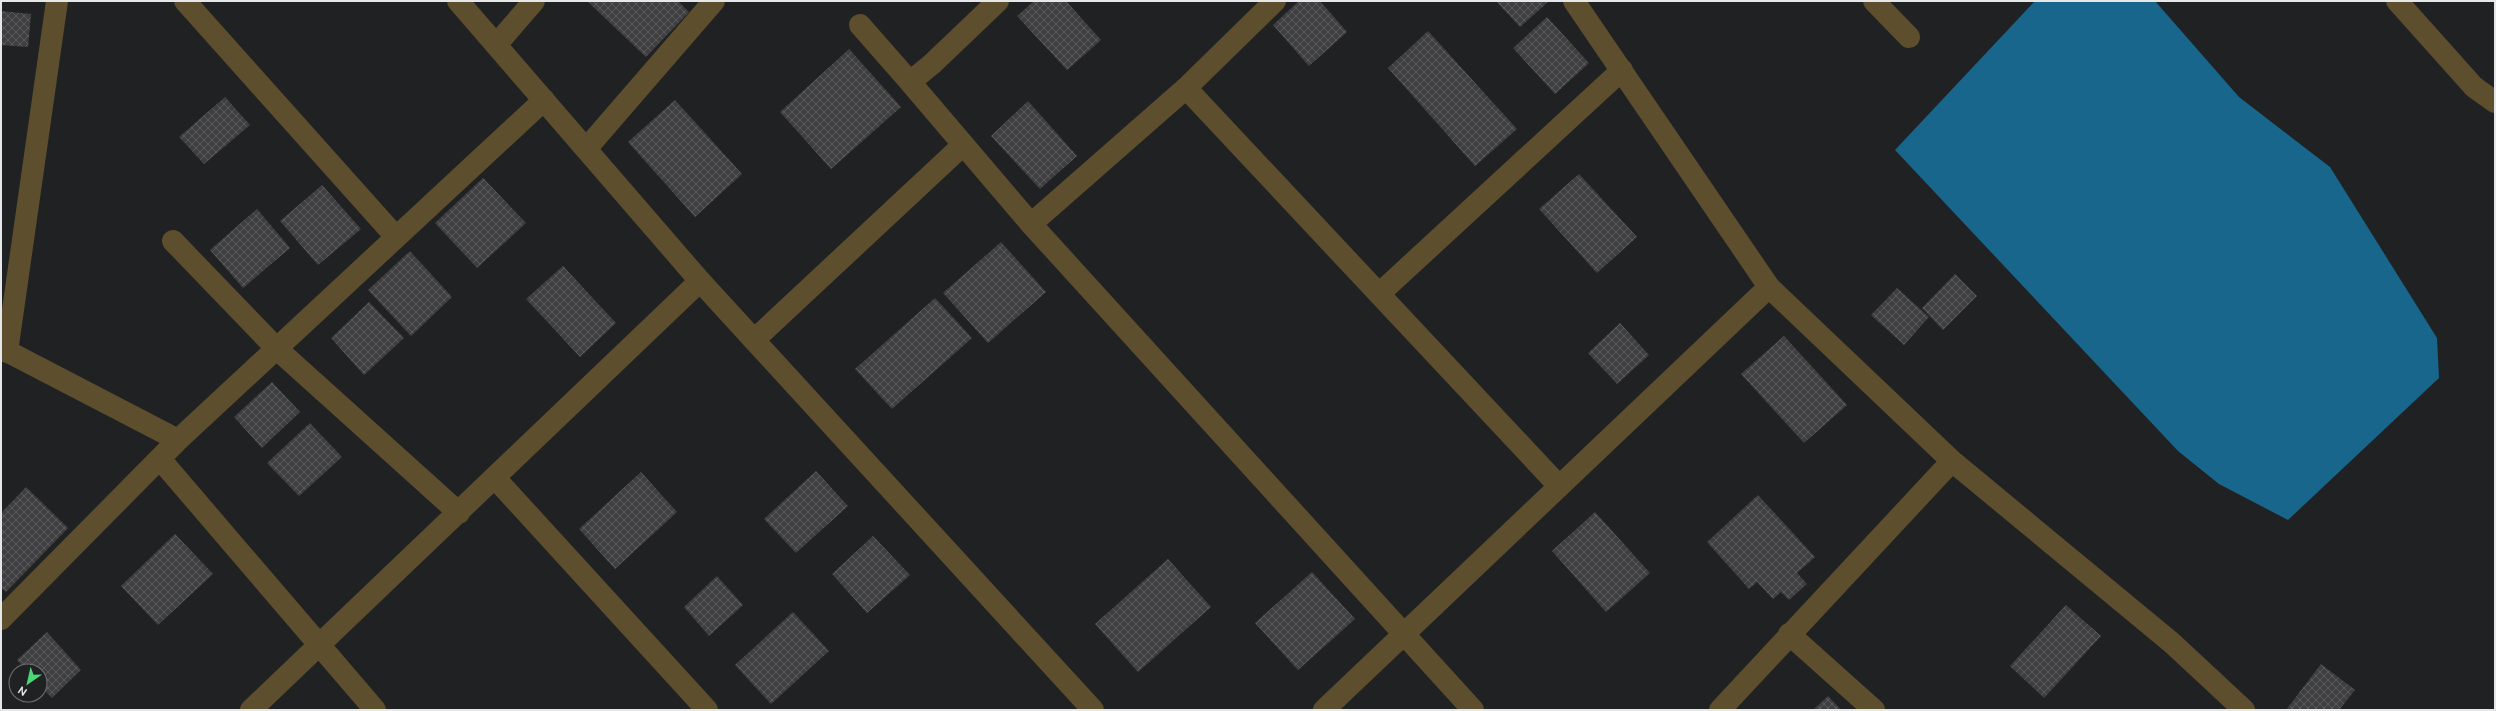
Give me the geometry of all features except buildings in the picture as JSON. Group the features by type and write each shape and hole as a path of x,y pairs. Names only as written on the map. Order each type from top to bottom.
{"street":[{"path":"57,1 4,350 178,440"},
{"path":"185,1 396,237"},
{"path":"458,1 700,281 1093,710"},
{"path":"496,45 534,1"},
{"path":"586,149 714,1"},
{"path":"910,82 932,64 998,1"},
{"path":"1031,224 1186,88 1275,1"},
{"path":"1574,1 1769,287 1952,461 2172,643 2244,710"},
{"path":"1874,1 1909,37"},
{"path":"2397,1 2474,87 2495,102"},
{"path":"860,25 1031,224 1473,710"},
{"path":"1380,294 1622,70"},
{"path":"1186,88 1559,486"},
{"path":"1,619 178,440 544,100"},
{"path":"754,340 963,145"},
{"path":"173,241 277,349 459,513"},
{"path":"251,710 459,513 700,281"},
{"path":"1324,710 1403,633 1769,287"},
{"path":"160,459 375,710"},
{"path":"1720,710 1789,634 1952,461"},
{"path":"495,478 707,710"},
{"path":"1789,634 1874,710"}],"water":[{"path":"2035,1 2155,1 2239,97 2330,167 2437,338 2439,378 2288,520 2219,484 2178,451 1895,150"}]}
